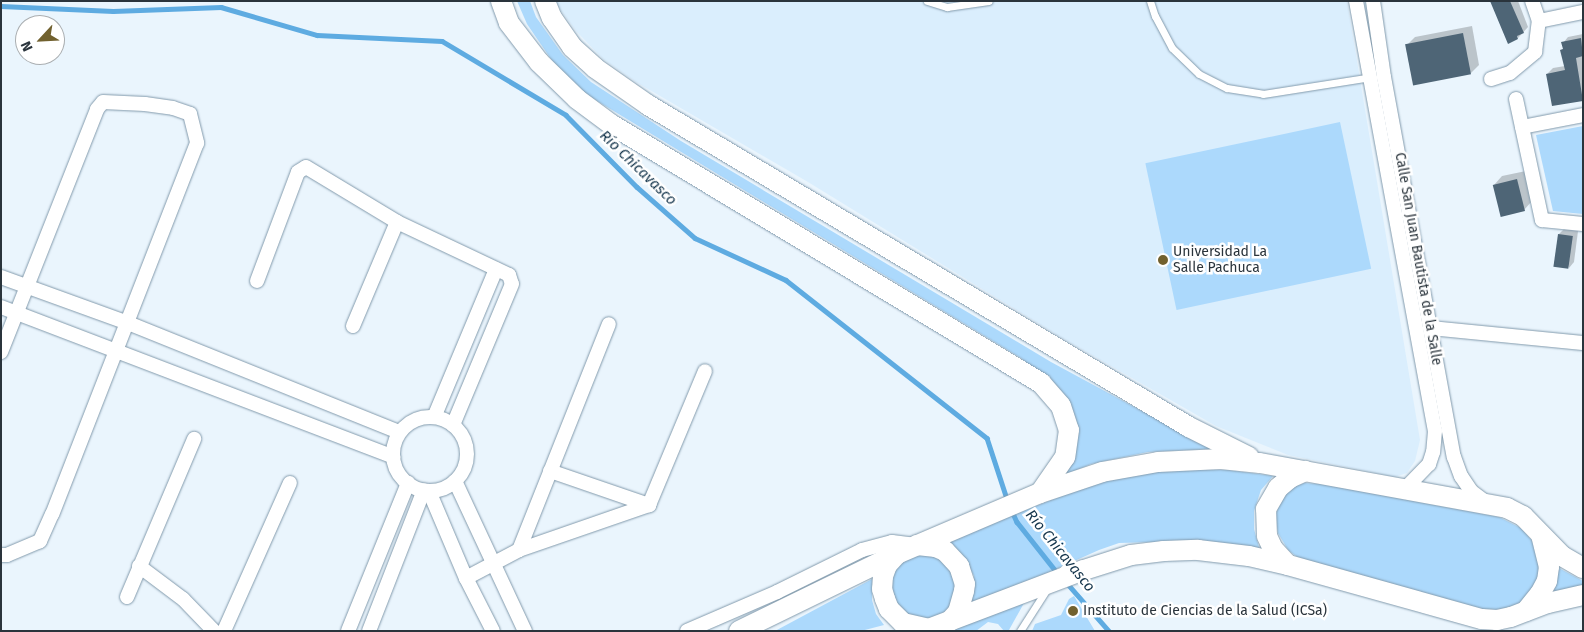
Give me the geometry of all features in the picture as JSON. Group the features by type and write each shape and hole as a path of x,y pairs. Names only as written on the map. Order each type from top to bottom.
{"main road":[{"path":"501,1 509,23 539,62 577,100 612,125 1040,383 1061,406 1069,430 1065,457 1031,497"},
{"path":"545,1 552,18 572,47 595,68 648,105 1189,427 1260,463"},
{"path":"739,631 908,549 1031,497 1102,472 1130,466 1221,459 1260,463 1508,508 1523,516 1540,531 1562,556 1583,568"},
{"path":"1288,565 1273,549 1267,536 1266,509 1278,488 1290,478 1305,471"},
{"path":"1526,611 1540,594 1547,581 1548,567 1540,531"},
{"path":"933,628 962,602 965,584 961,571 945,551 936,547 908,549 887,566 883,576 882,589 885,599 889,609 904,623 933,628 1084,570 1132,555 1198,550 1248,556 1288,565 1482,619 1497,620 1548,602 1583,595"}],"street":[{"name":"Calle San Juan Bautista de la Salle","path":"1356,1 1435,431 1433,452 1429,464 1405,489"},
{"name":"Calle San Juan Bautista de la Salle","path":"1372,1 1384,77 1454,457 1461,476 1471,491 1490,505"},
{"path":"1491,79 1510,73 1535,52 1539,21 1532,1"},
{"path":"1539,21 1583,12"},
{"path":"1516,99 1542,220 1583,224"},
{"path":"1,352 18,314 97,109 104,102 146,104 173,108 190,114 197,143 128,323 40,541 7,555 1,555"},
{"path":"1522,126 1583,115"},
{"path":"257,281 298,172 306,167 397,222 509,275 512,284 453,425"},
{"path":"353,326 397,222"},
{"path":"435,416 496,269"},
{"path":"1,277 128,323 400,432"},
{"path":"1,307 393,457"},
{"path":"520,550 609,324"},
{"path":"1430,328 1583,343"},
{"path":"466,578 520,550 649,506 705,371"},
{"path":"435,416 453,425 463,437 467,452 464,468 455,482 441,489 427,491 408,483 396,469 393,457 395,440 400,432 413,421 435,416"},
{"path":"127,596 194,439"},
{"path":"550,471 649,506"},
{"path":"455,482 525,631"},
{"path":"352,628 408,483"},
{"path":"224,631 290,484"},
{"path":"427,491 466,578 493,631"},
{"path":"369,631 427,491"},
{"path":"687,631 732,612 862,550 892,542 908,549"},
{"path":"140,566 183,600 214,631"},
{"path":"732,612 739,631"}],"lane":[{"path":"927,1 947,7 989,1"},
{"path":"1150,1 1155,16 1172,48 1199,74 1227,88 1263,94 1369,76 1384,77"},
{"path":"1020,631 1056,581"}],"shaded area":[{"path":"517,1 530,1 536,17 563,55 591,82 681,141 1051,362 1212,449 1148,452 1091,464 1065,475 1075,455 1048,381 1021,358 584,93 553,62 527,24"},
{"name":"Universidad La Salle Pachuca","path":"554,1 1347,1 1420,440 1415,461 1407,473 1395,477 1288,455 1216,426 1062,338 808,182 636,82 603,59 576,31"},
{"path":"1340,122 1371,269 1177,310 1145,163"},
{"path":"1583,126 1583,214 1553,211 1536,135"},
{"path":"1175,469 1228,470 1273,476 1261,490 1254,511 1254,529 1260,551 1231,544 1189,541 1119,543 1099,550 971,607 974,576 967,563 943,542 1103,480"},
{"path":"1304,483 1321,484 1499,517 1521,528 1534,543 1541,563 1539,581 1530,596 1514,607 1483,612 1305,563 1288,550 1278,533 1275,516 1281,501 1289,489"},
{"path":"920,554 941,558 949,565 957,585 952,606 937,619 913,621 890,595 893,572 900,563"},
{"path":"1557,567 1583,581 1583,587 1553,593 1557,583"},
{"path":"872,579 872,600 876,614 884,625 861,631 775,631"},
{"path":"1029,594 1009,630 1004,631 998,624 988,622 976,631 948,631"},
{"name":"Instituto de Ciencias de la Salud (ICSa)","path":"1074,596 1095,631 1032,631 1035,624 1061,615 1069,599"}],"building":[{"path":"1490,1 1510,1 1524,33 1517,36 1518,39 1508,44"},
{"path":"1463,33 1471,74 1413,85 1405,44"},
{"path":"1581,38 1583,56 1576,58 1583,101 1552,106 1546,74 1565,70 1560,50 1563,49 1561,42"},
{"path":"1517,179 1525,211 1501,217 1493,185"},
{"path":"1558,234 1573,236 1568,269 1553,267"}],"waterway":[{"name":"Río Chicavasco","path":"1,6 113,11 221,7 317,35 442,41 566,115 637,187 695,238 786,280 987,438 1008,502"},
{"name":"Río Chicavasco","path":"1012,511 1017,522 1059,575"},
{"name":"Río Chicavasco","path":"1066,582 1109,631"}],"place":[{"name":"Universidad La Salle Pachuca","path":"1163,260"},
{"name":"Instituto de Ciencias de la Salud (ICSa)","path":"1073,611"}]}
